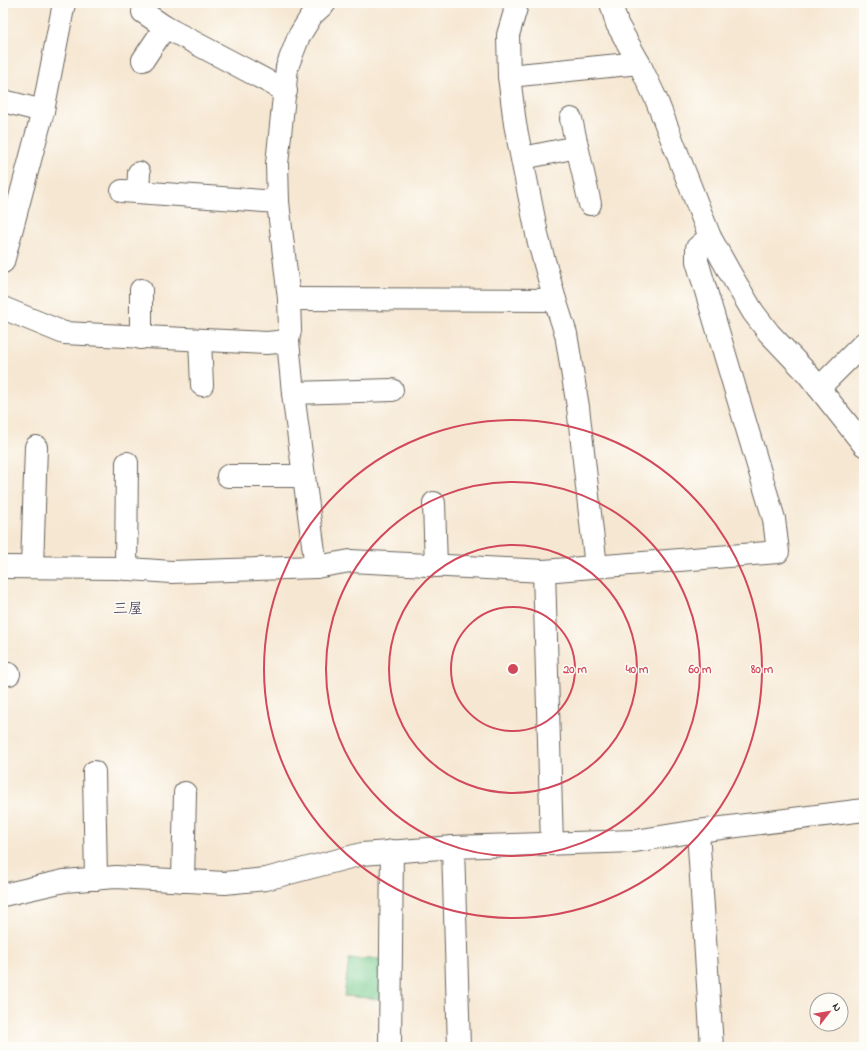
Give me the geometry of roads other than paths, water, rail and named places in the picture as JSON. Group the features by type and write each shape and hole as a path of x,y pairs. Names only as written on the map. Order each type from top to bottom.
{"street":[{"path":"3,262 43,111 64,3"},
{"path":"316,567 293,393 288,341 290,330 288,299 278,202 277,164 286,91 287,67 298,36 312,15 325,3"},
{"path":"513,3 516,8 508,35 510,76 515,124 538,238 566,334 578,407 596,567"},
{"path":"611,3 617,24 639,63 656,99 710,237 753,312 769,333 807,373 864,446"},
{"path":"143,12 165,27 286,91"},
{"path":"143,60 165,27"},
{"path":"510,76 639,63"},
{"path":"3,101 43,111"},
{"path":"571,119 590,204"},
{"path":"523,158 577,146"},
{"path":"133,185 186,186 278,202"},
{"path":"3,567 126,569 171,572 316,567 350,561 544,572 778,552 774,519 697,261 697,248 710,237"},
{"path":"141,290 141,338"},
{"path":"288,299 555,300"},
{"path":"3,308 64,334 267,343 288,341"},
{"path":"200,340 202,385"},
{"path":"819,388 864,343"},
{"path":"293,393 392,390"},
{"path":"32,567 36,447"},
{"path":"126,569 127,463"},
{"path":"228,476 304,476"},
{"path":"434,503 436,566"},
{"path":"544,572 552,844"},
{"path":"94,772 96,879"},
{"path":"183,881 185,793"},
{"path":"3,895 64,881 116,877 225,883 266,879 362,854 453,847 635,841 698,831 864,810"},
{"path":"698,831 712,1047"},
{"path":"453,847 458,1047"},
{"path":"390,1047 392,851"}],"district":[{"name":"三屋","path":"128,608"}]}
